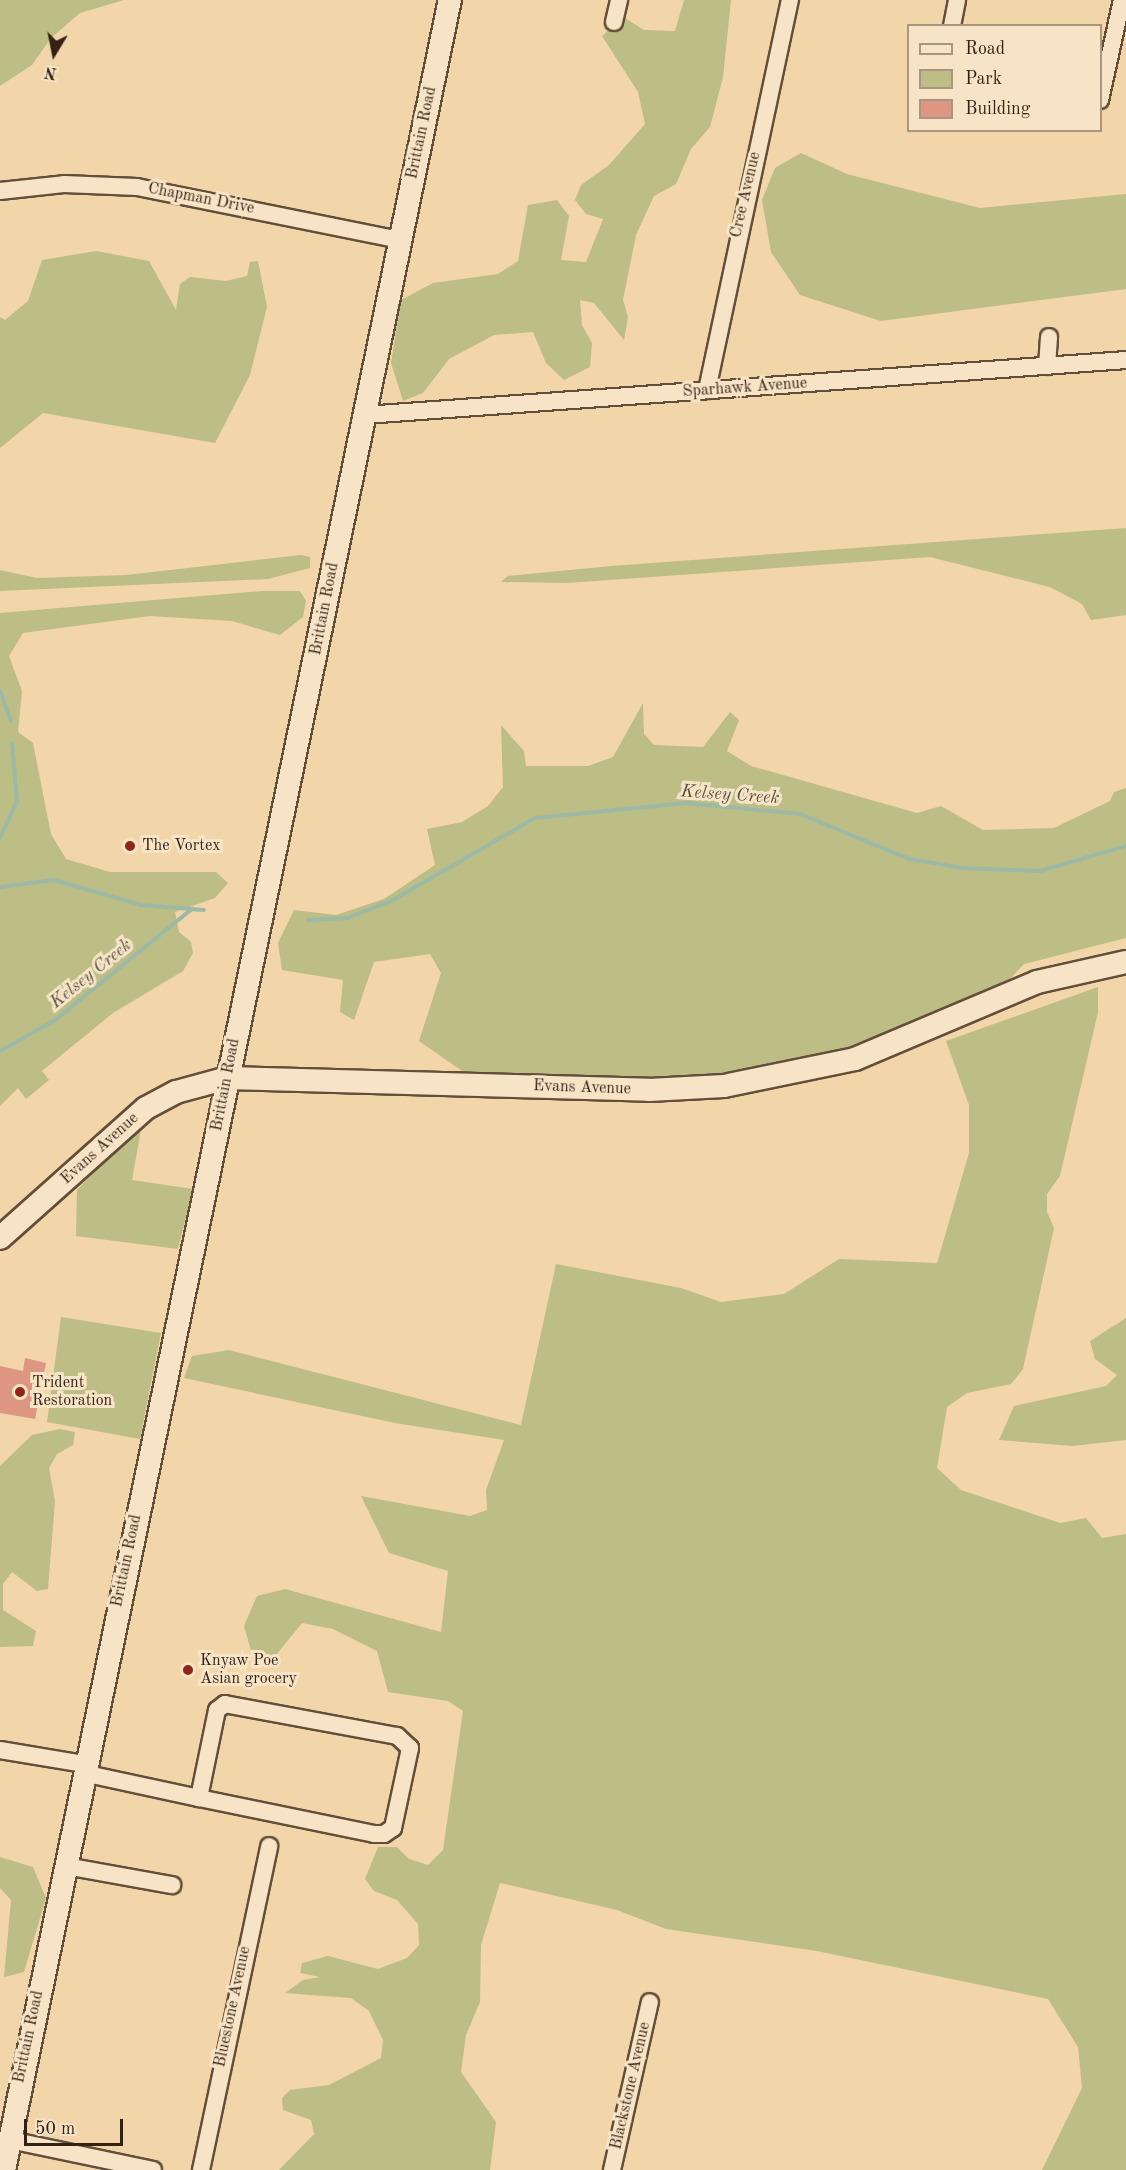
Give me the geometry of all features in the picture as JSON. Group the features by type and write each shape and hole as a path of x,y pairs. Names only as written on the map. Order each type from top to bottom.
{"main road":[{"name":"Brittain Road","path":"4,2170 84,1768 450,0"},
{"name":"Evans Avenue","path":"0,1238 146,1108 177,1092 228,1078 650,1090 724,1086 855,1059 1037,982 1126,962"}],"street":[{"path":"614,22 619,0"},
{"name":"Cree Avenue","path":"707,390 790,0"},
{"path":"952,24 957,0"},
{"path":"1102,95 1122,0"},
{"name":"Chapman Drive","path":"0,191 64,184 137,187 399,240"},
{"path":"1047,366 1049,337"},
{"name":"Sparhawk Avenue","path":"365,415 1126,360"},
{"path":"0,1750 84,1768 199,1798 384,1834 393,1828 410,1748 397,1736 225,1704 217,1710 199,1798"},
{"name":"Bluestone Avenue","path":"201,2170 269,1846"},
{"path":"66,1866 172,1885"},
{"name":"Blackstone Avenue","path":"612,2170 650,2002"},
{"path":"10,2140 153,2170"}],"green space":[{"path":"0,0 124,0 80,13 51,38 32,65 0,86"},
{"path":"684,0 731,0 723,77 710,127 691,149 676,184 654,196 636,235 623,300 628,317 624,340 594,303 580,300 582,325 592,343 590,367 564,380 546,363 533,332 494,335 449,359 423,393 403,401 391,363 401,300 433,283 498,274 518,261 528,205 557,200 569,216 561,260 586,262 603,219 586,214 575,200 581,185 609,165 645,124 638,92 602,36 623,17 644,30 675,31"},
{"path":"801,153 847,174 980,208 1126,194 1126,289 881,321 800,295 771,252 762,200 775,168"},
{"path":"96,251 149,261 176,310 180,284 190,277 226,281 247,276 250,262 258,261 267,307 250,375 215,443 43,413 0,448 0,317 5,320 28,301 42,260"},
{"path":"1126,528 1126,615 1091,620 1082,604 1050,587 930,557 567,583 501,582 508,576 611,566"},
{"path":"301,555 310,557 310,568 268,579 0,591 0,570 37,578 126,575"},
{"path":"263,591 300,591 306,601 303,617 280,635 232,621 150,616 23,633 9,656 22,691 18,732 33,743 51,834 66,859 110,872 216,872 228,883 215,898 175,912 179,932 191,942 193,953 183,971 113,1013 42,1071 49,1080 26,1099 18,1088 0,1106 0,613"},
{"path":"643,703 644,734 654,745 703,747 730,712 739,720 727,751 751,766 917,813 941,806 983,830 1054,828 1110,801 1114,792 1126,788 1126,938 1024,964 1007,982 824,1060 692,1079 495,1077 462,1071 419,1041 441,973 430,954 374,962 354,1020 340,1012 343,980 282,970 278,943 294,910 336,915 384,899 435,865 427,829 462,822 488,806 503,787 501,725 524,751 526,766 588,766 613,757"},
{"path":"1098,987 1098,1012 1060,1176 1047,1194 1047,1212 1054,1228 1023,1369 1011,1384 967,1393 947,1407 937,1468 961,1490 1060,1523 1086,1518 1102,1538 1126,1534 1126,2170 1042,2170 1082,2088 1078,2047 1048,1999 817,1951 666,1929 617,1910 500,1883 481,1945 480,2002 466,2035 461,2072 496,2122 490,2170 279,2170 314,2134 311,2120 283,2110 282,2098 290,2090 329,2085 381,2058 383,2040 369,2011 351,1998 285,1993 303,1980 320,1977 300,1973 302,1963 328,1956 378,1969 407,1958 419,1945 418,1924 397,1900 374,1891 365,1879 378,1847 397,1847 409,1859 428,1865 443,1850 463,1711 448,1701 388,1692 377,1651 333,1629 302,1623 276,1655 252,1654 244,1626 257,1596 285,1589 441,1632 448,1571 389,1553 361,1496 470,1516 487,1510 486,1490 504,1440 395,1423 184,1378 192,1356 229,1350 521,1425 556,1264 681,1288 721,1302 784,1294 839,1259 937,1263 969,1153 969,1105 946,1041"},
{"path":"142,1124 132,1180 193,1189 178,1249 76,1236 77,1190"},
{"path":"61,1317 161,1333 140,1439 47,1422"},
{"path":"1126,1318 1126,1440 1073,1446 999,1440 1014,1406 1106,1386 1117,1375 1095,1359 1090,1341"},
{"path":"60,1429 75,1432 73,1445 57,1454 49,1468 55,1501 48,1589 37,1591 12,1572 3,1584 3,1610 36,1631 33,1646 0,1647 0,1466 32,1435"},
{"path":"0,1857 33,1867 46,1898 24,1972 4,1977 11,1900 0,1888"}],"building":[{"name":"Trident Restoration","path":"25,1358 46,1363 35,1419 0,1413 0,1366 23,1371"}],"waterway":[{"path":"0,691 11,721"},
{"path":"0,838 17,801 12,743"},
{"name":"Kelsey Creek","path":"308,920 348,918 393,900 535,818 686,803 800,814 909,859 962,868 1040,871 1126,846"},
{"path":"0,887 54,880 141,905 204,910"},
{"name":"Kelsey Creek","path":"0,1051 54,1021 192,909"}],"place":[{"name":"The Vortex","path":"130,846"},
{"name":"Trident Restoration","path":"20,1392"},
{"name":"Knyaw Poe Asian grocery","path":"188,1670"}]}
